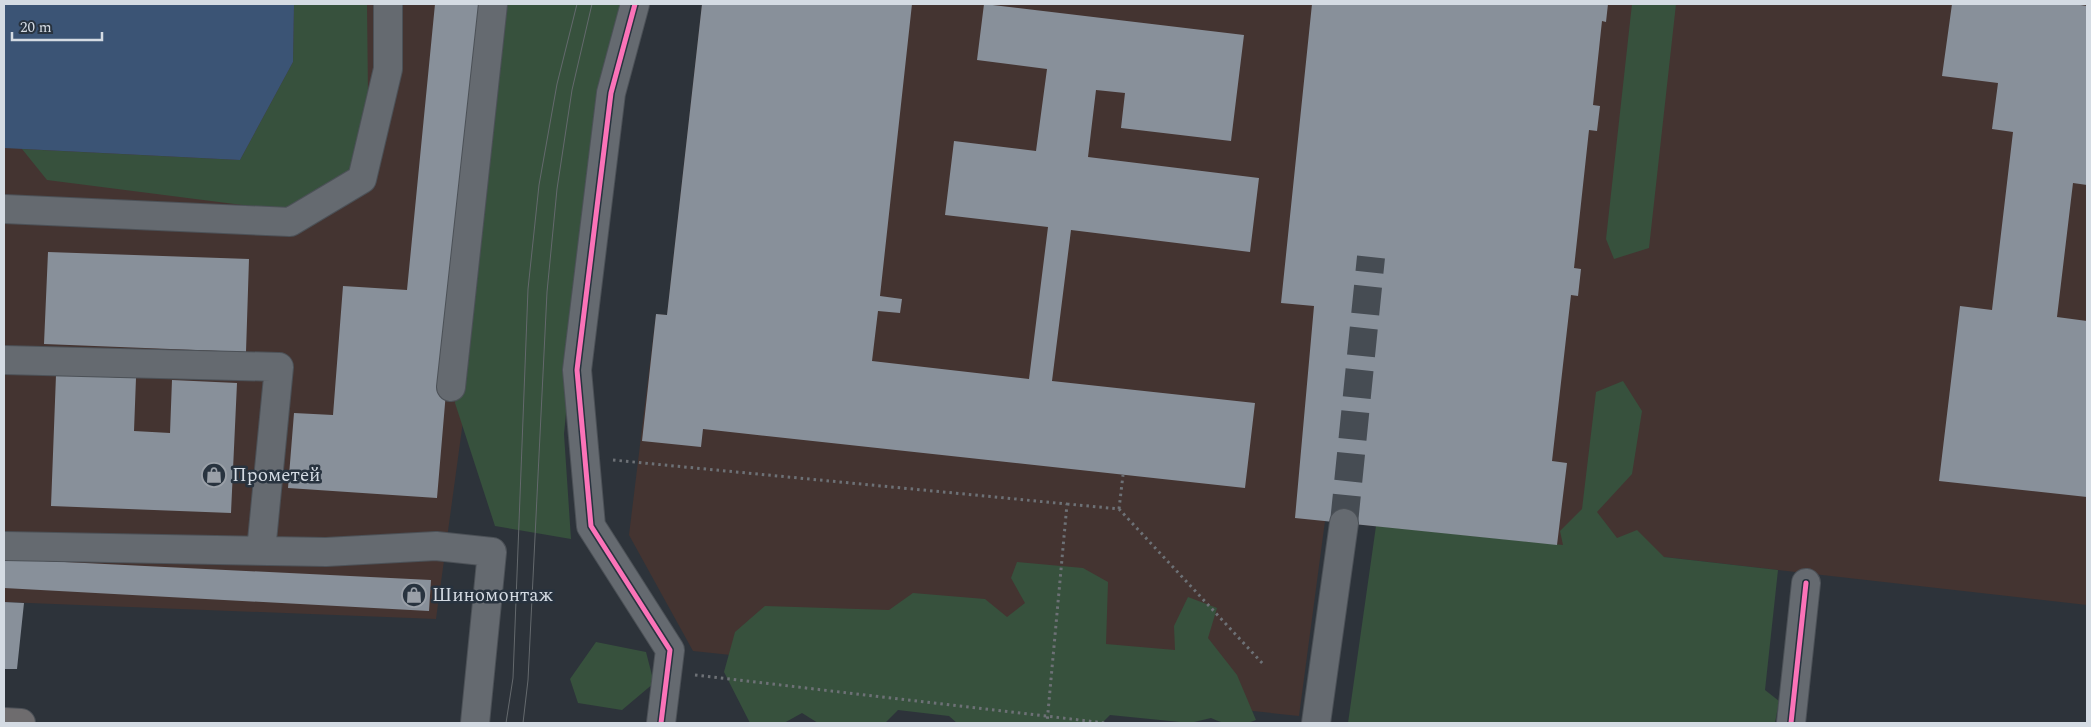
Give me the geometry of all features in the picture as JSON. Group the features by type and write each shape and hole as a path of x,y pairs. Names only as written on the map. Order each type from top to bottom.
{"main road":[{"path":"4,722 21,723"}],"street":[{"path":"4,209 290,222 362,179 388,69 388,4"},
{"path":"451,387 493,4"},
{"path":"635,4 610,93 577,370 591,526 670,650 661,723"},
{"path":"4,360 279,367 260,551"},
{"path":"1316,723 1344,523"},
{"path":"4,546 326,552 436,546 492,552 475,723"},
{"path":"1791,723 1806,583"}],"path":[{"path":"585,457 1119,509 1264,665"},
{"path":"1119,509 1123,475"},
{"path":"1047,723 1067,504"},
{"path":"667,672 1105,723"}],"shaded area":[{"path":"4,4 520,4 436,619 4,602"},
{"path":"702,4 2087,4 2087,605 1585,548 1325,521 1299,716 693,651 629,535 656,314 667,315"}],"green space":[{"path":"294,4 367,4 368,95 351,174 281,210 47,180 22,149 240,160 293,62"},
{"path":"504,4 621,4 582,247 564,434 571,539 495,526 455,403"},
{"path":"1632,4 1676,4 1649,248 1614,259 1606,239"},
{"path":"1623,381 1642,411 1632,474 1597,512 1617,538 1637,530 1664,557 1778,570 1765,690 1779,701 1775,723 1348,723 1376,526 1563,545 1560,531 1582,509 1596,392"},
{"path":"1017,562 1083,568 1108,582 1106,644 1175,650 1174,626 1188,597 1217,608 1208,638 1237,675 1256,720 1233,724 1211,718 1190,723 1110,715 1102,723 957,723 949,716 898,710 885,723 818,723 802,713 784,723 750,723 724,672 735,632 765,606 889,610 913,593 985,599 1007,617 1025,603 1011,578"},
{"path":"596,642 646,652 654,683 622,710 578,703 570,679"}],"water":[{"path":"4,4 294,4 293,62 240,160 4,148"}],"building":[{"path":"435,4 479,4 437,498 288,488 294,413 333,415 343,286 407,290"},
{"path":"702,4 912,4 880,296 902,299 900,313 878,311 872,361 1029,379 1048,227 945,215 954,141 1036,151 1047,69 977,60 984,4 1244,35 1231,141 1121,128 1125,93 1096,90 1088,157 1259,178 1250,252 1071,230 1052,381 1255,403 1245,488 703,429 701,447 642,441 656,314 667,315"},
{"path":"1312,4 1608,4 1606,22 1602,21 1593,105 1600,106 1597,131 1589,130 1574,268 1581,269 1578,296 1571,295 1552,461 1567,463 1557,545 1295,518 1314,306 1281,303"},
{"path":"1952,4 2074,4 2087,6 2087,185 2073,183 2057,317 2087,321 2087,497 1939,481 1960,306 1992,310 2013,132 1992,129 1998,83 1942,76"},
{"path":"48,252 249,259 246,352 44,344"},
{"path":"56,375 136,378 134,431 170,433 172,380 237,383 231,513 51,506"},
{"path":"4,559 431,580 429,611 4,588"},
{"path":"4,602 24,603 17,669 4,669"}],"tunnel":[{"path":"1344,523 1371,257"}],"tram line":[{"path":"506,723 513,678 528,289 539,185 557,84 577,4"},
{"path":"523,723 528,680 547,292 557,189 572,90 592,4"}],"cycle path":[{"path":"635,4 611,93 577,370 591,526 670,650 661,723"},
{"path":"1791,723 1806,583"}],"place":[{"name":"Прометей","path":"214,475"},
{"name":"Шиномонтаж","path":"414,595"}]}
